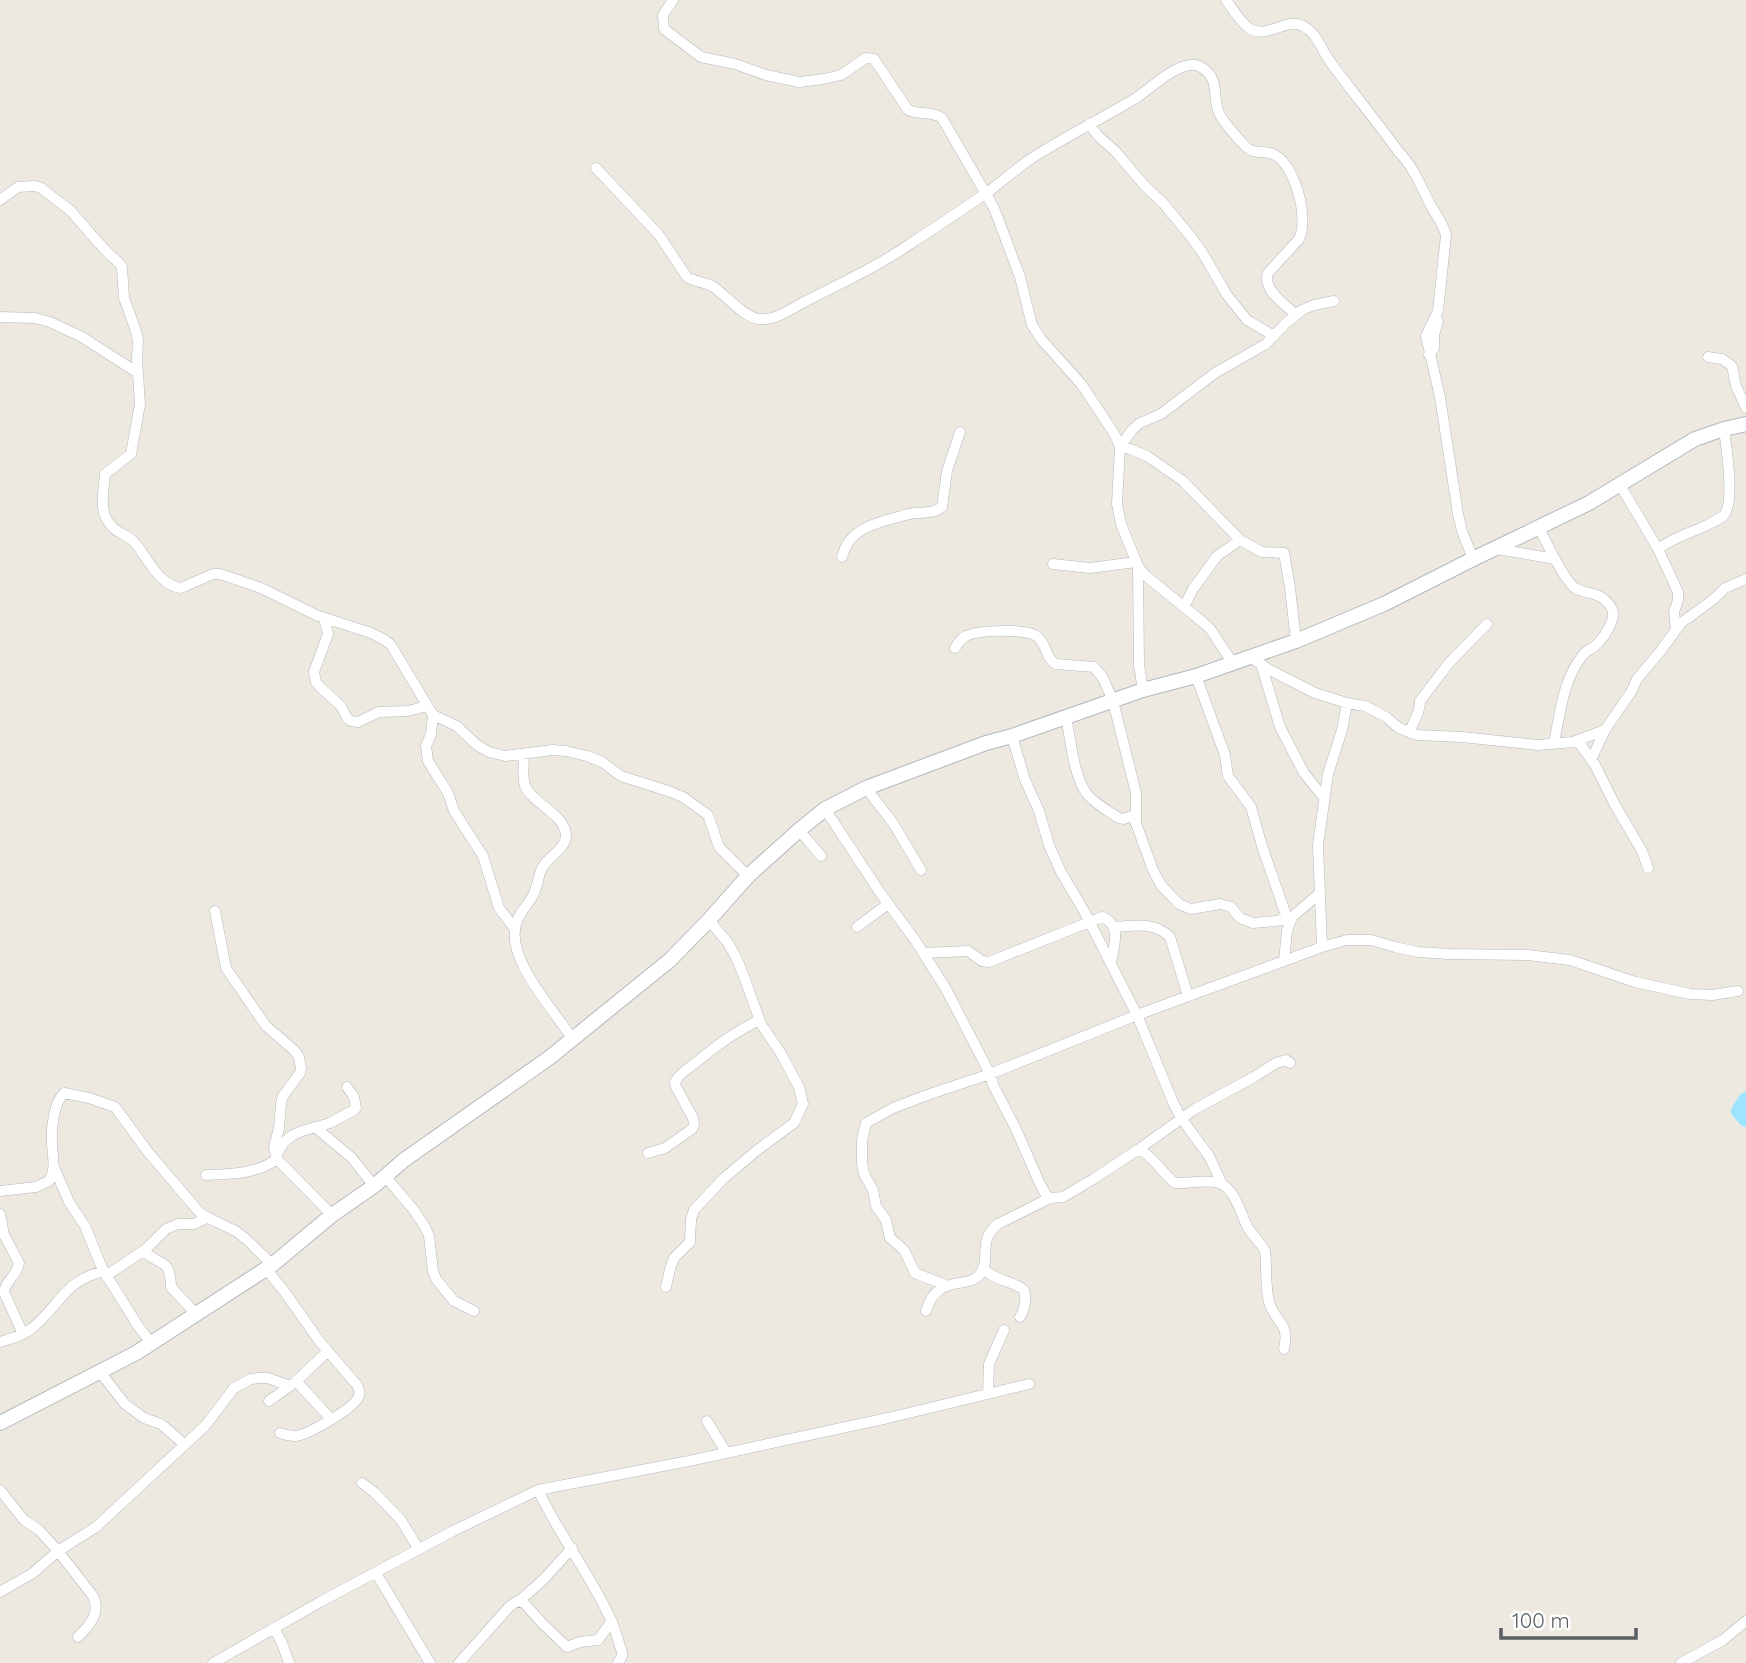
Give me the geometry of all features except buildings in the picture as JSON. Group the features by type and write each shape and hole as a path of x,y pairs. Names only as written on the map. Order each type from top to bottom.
{"street":[{"path":"673,0 663,15 664,29 701,57 799,82 841,75 866,58 874,59 908,110 942,118 994,208 1020,277 1032,325 1041,339 1082,385 1121,447 1147,456 1183,481 1240,540 1262,552 1285,554 1296,641"},
{"path":"1226,0 1252,30 1266,32 1295,23 1302,25 1317,38 1328,58 1398,151 1408,160 1443,225 1446,235 1437,314 1426,336 1440,397 1458,514 1473,559"},
{"path":"596,168 659,235 687,277 711,286 742,310 761,319 780,314 908,246 1039,153 1137,97 1179,68 1199,65 1210,73 1215,84 1219,113 1243,145 1252,152 1277,155 1291,172 1304,216 1302,234 1268,272 1266,278 1269,289 1296,315"},
{"path":"1089,124 1191,237 1227,295 1247,320 1274,336"},
{"path":"0,200 18,187 41,188 71,211 122,267 124,298 138,340 140,404 131,454 106,472 104,510 114,529 132,540 149,564 169,584 181,588 213,574 220,574 261,588 324,618 385,640 394,650 430,710 452,723 477,745 489,752 505,756 553,750 587,756 602,762 621,776 682,797 708,815 719,847 748,876"},
{"path":"1233,662 1211,630 1146,576 1137,564 1121,523 1117,503 1121,447 1140,423 1161,414 1215,373 1266,344 1296,315 1308,307 1334,301"},
{"path":"0,317 50,321 82,337 138,373"},
{"path":"1708,356 1722,359 1732,366 1736,386 1746,408"},
{"path":"2,1418 100,1372 269,1267 332,1215 429,1142 594,1023 670,960 748,876 825,808 866,788 986,743 1233,662 1255,660 1384,604 1589,503 1695,439 1746,424"},
{"path":"1658,549 1723,516 1728,509 1728,463 1724,429"},
{"path":"842,557 847,543 862,528 908,514 932,513 942,507 947,471 960,432"},
{"path":"1620,485 1658,549 1678,592 1674,612 1676,629"},
{"path":"1539,528 1574,587 1601,596 1614,614 1596,645 1581,656 1567,683 1554,743"},
{"path":"1184,607 1193,589 1217,556 1240,540"},
{"path":"1496,548 1555,559"},
{"path":"1053,564 1090,568 1137,564"},
{"path":"1137,564 1139,665 1143,690"},
{"path":"1591,760 1605,730 1637,679 1681,623 1725,588 1746,579"},
{"path":"324,618 328,634 314,677 321,688 341,706 347,718 358,722 379,712 430,710"},
{"path":"1410,733 1421,708 1420,701 1449,663 1487,624"},
{"path":"955,648 960,639 972,634 1030,632 1039,638 1052,662 1094,667 1103,678 1113,701 1136,793 1136,821 1153,870 1161,885 1179,904 1191,909 1220,904 1228,906 1247,922 1276,920 1289,917 1320,893"},
{"path":"1255,660 1315,693 1376,711 1410,733 1538,745 1573,742 1605,730"},
{"path":"1255,660 1289,746 1304,774 1324,798"},
{"path":"1196,676 1225,755 1228,776 1251,807 1262,846 1289,917 1284,960"},
{"path":"1322,947 1318,845 1328,774 1342,730 1347,703"},
{"path":"430,710 431,734 426,746 428,761 450,798 454,811 483,856 499,908 515,929"},
{"path":"1066,717 1080,781 1086,793 1119,818 1132,816 1136,821"},
{"path":"1012,736 1025,780 1061,872 1138,1015 1168,1093 1181,1118 1209,1156 1222,1184"},
{"path":"1573,742 1582,746 1606,785 1648,868"},
{"path":"524,754 526,788 554,815 565,830 566,836 564,844 542,867 534,895 521,913 515,929 517,951 523,965 572,1038"},
{"path":"866,788 893,823 921,870"},
{"path":"825,808 946,989 1046,1195 1050,1198"},
{"path":"797,831 811,842 821,856"},
{"path":"857,927 888,904"},
{"path":"215,911 226,968 265,1026 299,1057 300,1073 283,1096 281,1104 274,1147 277,1158 332,1215"},
{"path":"923,953 968,951 982,961 989,962 1089,921 1106,918 1116,934 1111,962"},
{"path":"666,1287 674,1258 690,1242 694,1209 723,1179 794,1123 803,1104 799,1087 759,1020 736,957 709,920"},
{"path":"1114,927 1151,926 1166,933 1170,937 1188,996"},
{"path":"948,1286 915,1273 904,1250 890,1238 886,1220 876,1206 873,1190 864,1174 862,1140 866,1123 930,1094 989,1074 1284,960 1347,940 1371,940 1418,952 1527,955 1570,960 1635,982 1690,994 1712,995 1738,991"},
{"path":"648,1153 665,1148 694,1125 694,1118 676,1087 675,1082 680,1074 730,1037 759,1020"},
{"path":"926,1311 932,1296 948,1286 972,1280 981,1274 987,1238 992,1228 1050,1198 1063,1197 1096,1178 1195,1109 1276,1063 1286,1060 1290,1063"},
{"path":"206,1175 250,1171 266,1166 277,1158 287,1139 302,1131 338,1120 356,1108 354,1097 347,1087"},
{"path":"150,1343 105,1273 85,1226 69,1202 54,1166 51,1137 56,1108 61,1095 65,1093 115,1107 148,1152 194,1206 207,1218 246,1239 328,1351 357,1385 358,1398 331,1419 305,1434 293,1436 280,1433"},
{"path":"315,1127 413,1209 429,1237 436,1279 454,1301 474,1311"},
{"path":"1139,1149 1153,1158 1165,1175 1175,1183 1209,1182 1228,1188 1248,1228 1265,1251 1270,1303 1287,1335 1284,1349"},
{"path":"0,1191 43,1185 52,1176 54,1166"},
{"path":"0,1213 4,1235 19,1263 15,1276 2,1293 23,1334"},
{"path":"0,1342 29,1330 74,1283 95,1273 105,1273 143,1251 172,1226 194,1224 207,1218"},
{"path":"143,1251 164,1263 171,1275 171,1287 196,1314"},
{"path":"983,1266 986,1272 1024,1290 1025,1308 1020,1317"},
{"path":"988,1394 989,1364 1004,1330"},
{"path":"269,1401 293,1384 328,1351"},
{"path":"100,1372 125,1404 144,1418 161,1424 184,1444"},
{"path":"0,1592 33,1573 58,1551 96,1527 205,1426 229,1392 244,1382 268,1378 293,1384 331,1419"},
{"path":"213,1663 453,1531 538,1490 888,1418 1029,1384"},
{"path":"707,1421 726,1452"},
{"path":"362,1483 401,1520 419,1550"},
{"path":"0,1490 24,1520 39,1530 58,1551 93,1596 96,1611 90,1625 78,1637"},
{"path":"538,1490 550,1516 572,1548 612,1621 622,1654 618,1663"},
{"path":"459,1663 509,1608 543,1580 572,1548"},
{"path":"376,1573 430,1663"},
{"path":"519,1601 567,1647 598,1640 612,1621"},
{"path":"1681,1663 1723,1640 1746,1621"},
{"path":"274,1628 289,1663"}],"waterway":[{"path":"1746,1100 1739,1111 1746,1119"}]}
